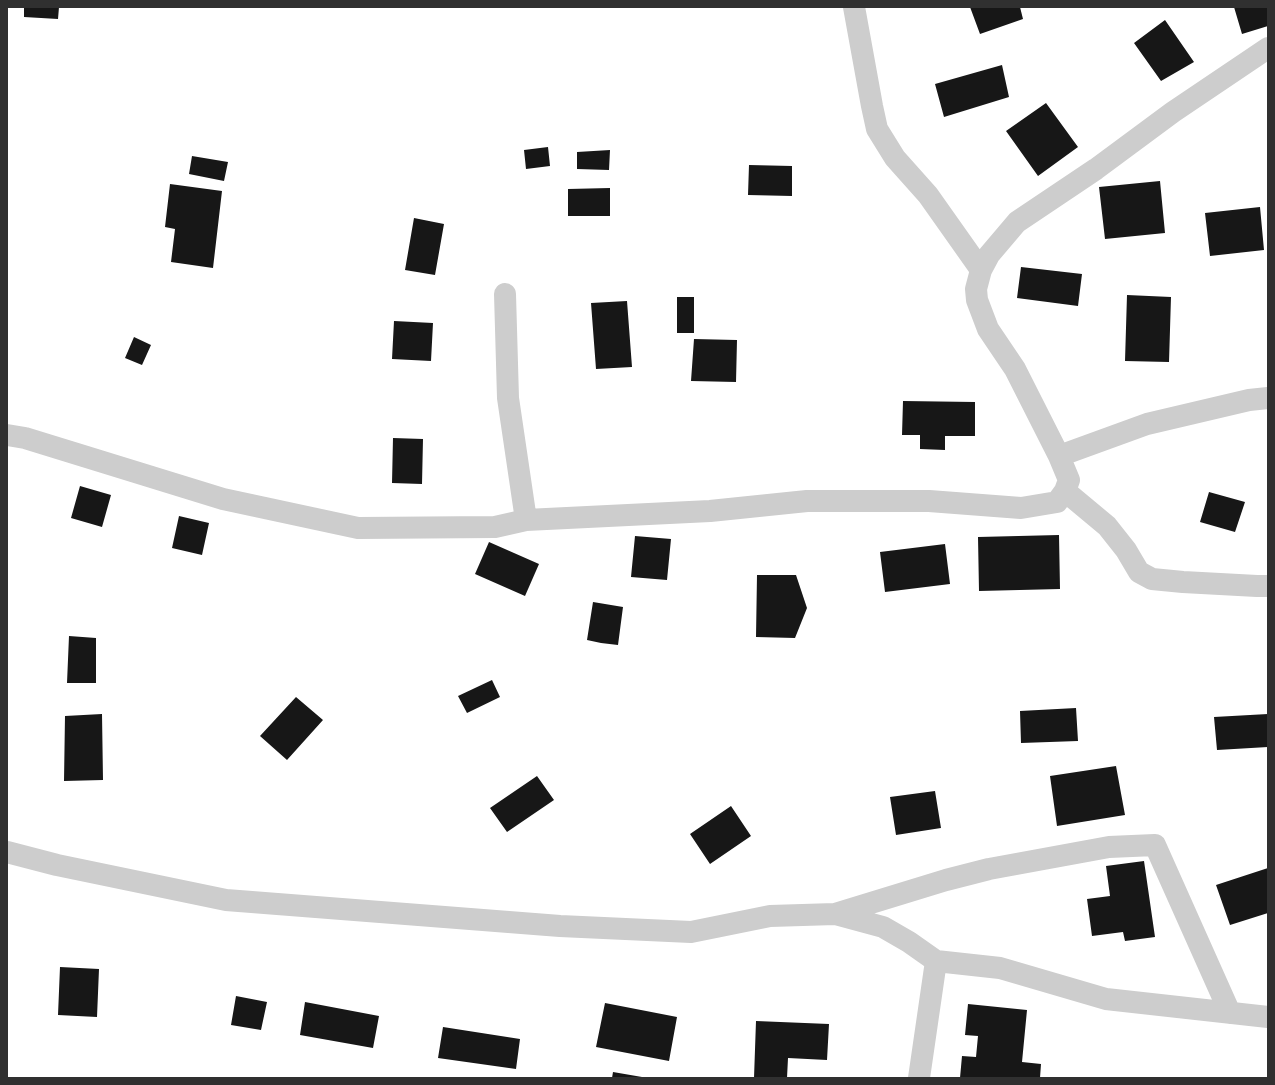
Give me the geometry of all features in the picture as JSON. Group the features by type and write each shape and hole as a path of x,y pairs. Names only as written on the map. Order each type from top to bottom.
{"street":[{"path":"854,7 877,128 895,158 928,194 981,270"},
{"path":"7,435 25,438 223,498 358,528 495,527 526,520 710,511 807,501 929,501 1021,508 1057,502 1066,491 1069,480 1060,456 1015,369 988,329 977,300 976,288 981,270 990,255 1017,222 1096,169 1173,112 1268,48"},
{"path":"505,294 508,398 526,520"},
{"path":"1060,456 1147,424 1249,400 1268,398"},
{"path":"1066,491 1107,526 1126,550 1139,572 1152,579 1268,586"},
{"path":"7,852 57,866 226,900 560,926 691,932 770,916 835,914 946,880 989,869 1109,847 1155,845 1230,1013"},
{"path":"835,914 883,927 909,942 936,961 1000,968 1106,999 1268,1018"},
{"path":"919,1078 936,961"}],"building":[{"path":"24,7 59,7 58,19 24,17"},
{"path":"970,7 1020,7 1023,19 980,34"},
{"path":"1234,7 1268,7 1268,26 1242,34"},
{"path":"1165,20 1194,62 1161,81 1134,43"},
{"path":"1002,65 1009,97 944,117 935,84"},
{"path":"1046,103 1078,147 1038,176 1006,131"},
{"path":"548,147 550,166 526,169 524,150"},
{"path":"610,150 609,170 577,169 577,152"},
{"path":"192,156 228,162 224,181 189,174"},
{"path":"749,165 792,166 792,196 748,195"},
{"path":"1160,181 1165,233 1105,239 1099,187"},
{"path":"170,184 222,191 213,268 171,262 175,229 165,227"},
{"path":"610,188 610,216 568,216 568,189"},
{"path":"1260,207 1264,250 1210,256 1205,213"},
{"path":"414,218 444,224 435,275 405,270"},
{"path":"1021,267 1082,274 1078,306 1017,298"},
{"path":"1127,295 1171,297 1169,362 1125,361"},
{"path":"677,297 694,297 694,333 677,333"},
{"path":"627,301 632,367 596,369 591,303"},
{"path":"394,321 433,323 431,361 392,359"},
{"path":"134,337 151,345 142,365 125,358"},
{"path":"694,339 737,340 736,382 691,381"},
{"path":"903,401 975,402 975,436 945,436 945,450 920,449 920,435 902,435"},
{"path":"393,438 423,439 422,484 392,483"},
{"path":"80,486 111,495 102,527 71,518"},
{"path":"1209,492 1245,502 1235,532 1200,522"},
{"path":"179,516 209,523 202,555 172,548"},
{"path":"1059,535 1060,589 979,591 978,537"},
{"path":"635,536 671,539 667,580 631,577"},
{"path":"489,542 539,564 525,596 475,574"},
{"path":"945,544 950,584 885,592 880,552"},
{"path":"757,575 796,575 807,608 795,638 756,637"},
{"path":"593,602 623,607 618,645 587,640"},
{"path":"69,636 96,638 96,683 67,683"},
{"path":"492,680 500,697 467,713 458,696"},
{"path":"296,697 323,720 287,760 260,736"},
{"path":"1076,708 1078,741 1021,743 1020,711"},
{"path":"102,714 103,780 64,781 65,716"},
{"path":"1268,714 1268,747 1217,750 1214,717"},
{"path":"1116,766 1125,815 1057,826 1050,776"},
{"path":"537,776 554,800 507,832 490,808"},
{"path":"935,791 941,828 896,835 890,797"},
{"path":"731,806 751,836 710,864 690,834"},
{"path":"1144,861 1155,937 1125,941 1123,932 1092,936 1087,899 1110,896 1106,866"},
{"path":"1268,868 1268,913 1230,925 1216,885"},
{"path":"60,967 99,969 97,1017 58,1015"},
{"path":"236,996 267,1002 261,1030 231,1025"},
{"path":"305,1002 379,1016 373,1048 300,1035"},
{"path":"605,1003 677,1017 669,1061 596,1047"},
{"path":"968,1004 1027,1010 1022,1062 1041,1064 1040,1078 960,1078 962,1056 976,1057 978,1036 965,1035"},
{"path":"756,1021 829,1024 827,1060 788,1058 787,1078 754,1078"},
{"path":"443,1027 520,1039 516,1069 438,1058"},
{"path":"613,1072 642,1077 612,1078"}]}
